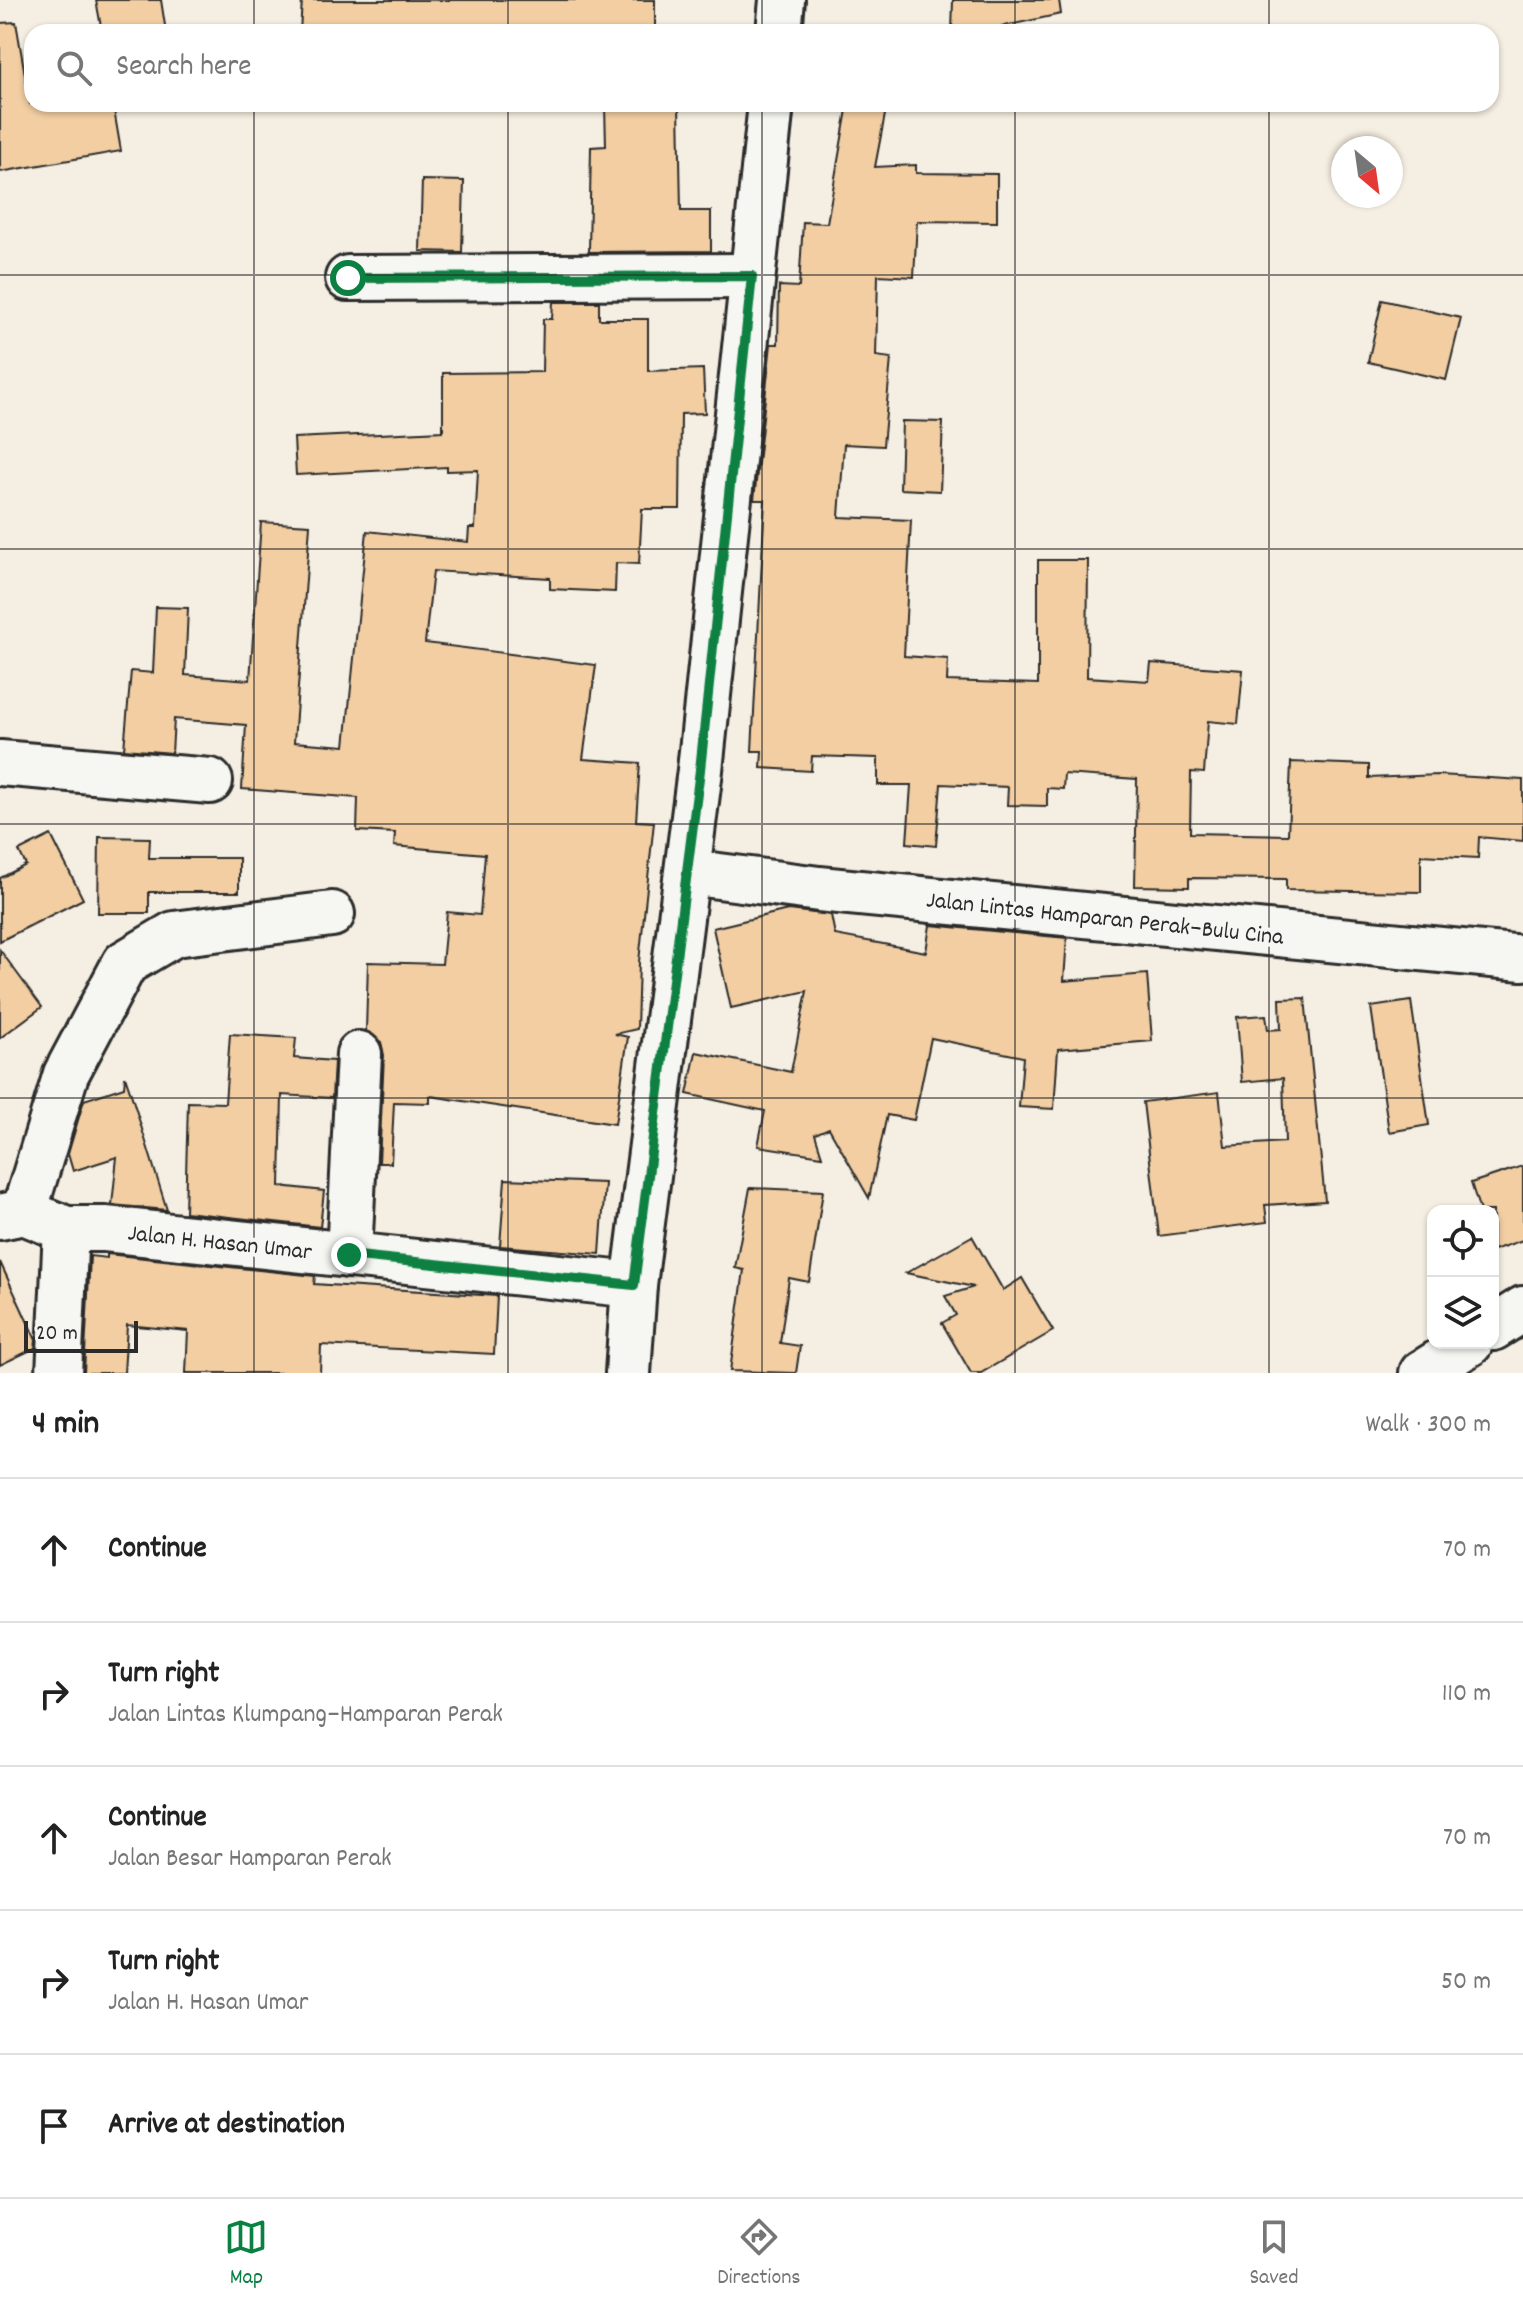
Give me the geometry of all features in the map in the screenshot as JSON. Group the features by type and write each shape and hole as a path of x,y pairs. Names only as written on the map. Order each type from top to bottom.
{"street":[{"path":"780,24 782,0"},
{"path":"628,1373 634,1285 688,872 770,112"},
{"path":"348,278 752,276"},
{"path":"0,763 210,781"},
{"name":"Jalan Lintas Hamparan Perak–Bulu Cina","path":"688,872 819,889 1523,958"},
{"path":"12,1214 66,1074 125,963 174,934 332,914"},
{"path":"349,1255 359,1054"},
{"name":"Jalan H. Hasan Umar","path":"12,1214 66,1229 105,1229 634,1285"},
{"path":"59,1373 66,1229"},
{"path":"1499,1324 1523,1309"},
{"path":"1422,1373 1460,1349"}],"building":[{"path":"96,0 161,0 165,24 100,24"},
{"path":"302,0 655,0 655,24 300,24"},
{"path":"953,0 1059,0 1061,14 1014,24 952,24"},
{"path":"16,22 24,69 24,112 114,112 121,151 0,172 0,23"},
{"path":"605,112 679,112 681,211 711,211 711,251 589,252 591,147 606,146"},
{"path":"847,112 885,112 875,167 916,165 916,173 997,174 997,222 917,221 914,277 878,275 876,356 891,358 883,446 844,444 839,517 911,520 904,656 948,659 947,681 1038,684 1038,560 1088,560 1087,677 1149,681 1151,663 1243,670 1238,724 1208,721 1204,773 1191,772 1190,833 1288,835 1291,762 1369,765 1369,778 1439,775 1523,780 1523,841 1479,837 1478,858 1421,855 1421,892 1286,890 1286,879 1189,878 1189,887 1135,886 1137,779 1064,774 1063,789 1047,788 1047,806 1007,805 1008,787 941,784 936,846 907,843 911,785 878,785 878,758 812,756 811,771 761,768 762,751 752,751 765,500 754,500 771,344 778,344 779,286 799,287 803,222 827,223"},
{"path":"422,180 464,181 462,252 420,251"},
{"path":"1382,300 1461,318 1446,380 1368,362"},
{"path":"553,302 599,302 599,319 648,319 648,371 703,369 705,413 681,414 680,509 642,509 639,564 616,563 615,592 550,589 550,578 433,571 425,643 596,665 583,759 640,763 636,821 654,822 639,962 637,1029 615,1034 628,1037 615,1124 430,1096 430,1103 394,1102 391,1163 379,1163 384,1055 381,1042 366,1031 368,962 442,964 447,912 480,915 485,854 394,846 395,833 357,831 358,798 242,789 246,725 174,719 172,753 124,749 131,671 153,673 156,607 188,608 185,675 250,680 261,522 310,525 294,742 345,746 367,531 468,542 469,528 475,528 478,470 447,471 447,467 296,475 294,438 443,431 443,373 542,372 543,319 552,319"},
{"path":"902,421 943,422 940,491 900,489"},
{"path":"51,835 83,899 0,941 0,878 26,865 19,851"},
{"path":"99,837 150,838 149,858 239,858 239,892 149,892 149,913 98,913"},
{"path":"788,910 831,915 835,935 926,952 930,925 1067,938 1064,981 1147,974 1152,1041 1058,1049 1054,1109 1019,1107 1023,1057 931,1038 914,1120 887,1115 869,1198 829,1128 815,1134 822,1156 758,1146 765,1111 687,1094 696,1052 791,1072 807,991 731,1008 713,928"},
{"path":"0,950 42,1007 0,1038"},
{"path":"1305,998 1325,1201 1265,1205 1267,1222 1159,1236 1143,1102 1219,1092 1225,1146 1285,1142 1283,1078 1242,1082 1237,1017 1266,1015 1268,1030 1281,1029 1280,999"},
{"path":"1411,1001 1429,1125 1389,1132 1371,1007"},
{"path":"230,1034 296,1038 294,1058 334,1061 332,1098 282,1095 280,1186 324,1191 320,1227 185,1212 188,1102 225,1103"},
{"path":"125,1076 167,1210 112,1205 117,1157 73,1171 68,1154 84,1100 124,1087"},
{"path":"1523,1166 1523,1240 1499,1248 1499,1205 1478,1205 1471,1183"},
{"path":"505,1179 605,1183 600,1254 500,1246"},
{"path":"750,1188 823,1191 809,1282 789,1278 780,1343 800,1346 796,1373 730,1371 744,1270 735,1268"},
{"path":"972,1236 1003,1290 1022,1278 1053,1331 981,1373 971,1373 942,1323 956,1315 945,1296 974,1287 906,1273"},
{"path":"107,1254 315,1276 314,1284 497,1296 494,1354 321,1345 320,1373 186,1373 188,1331 127,1325 124,1373 84,1373 90,1256 107,1258"},
{"path":"0,1262 36,1340 35,1348 0,1365"}],"route":[{"path":"348,278 752,276 700,770 667,1050 634,1285 349,1255"}]}
